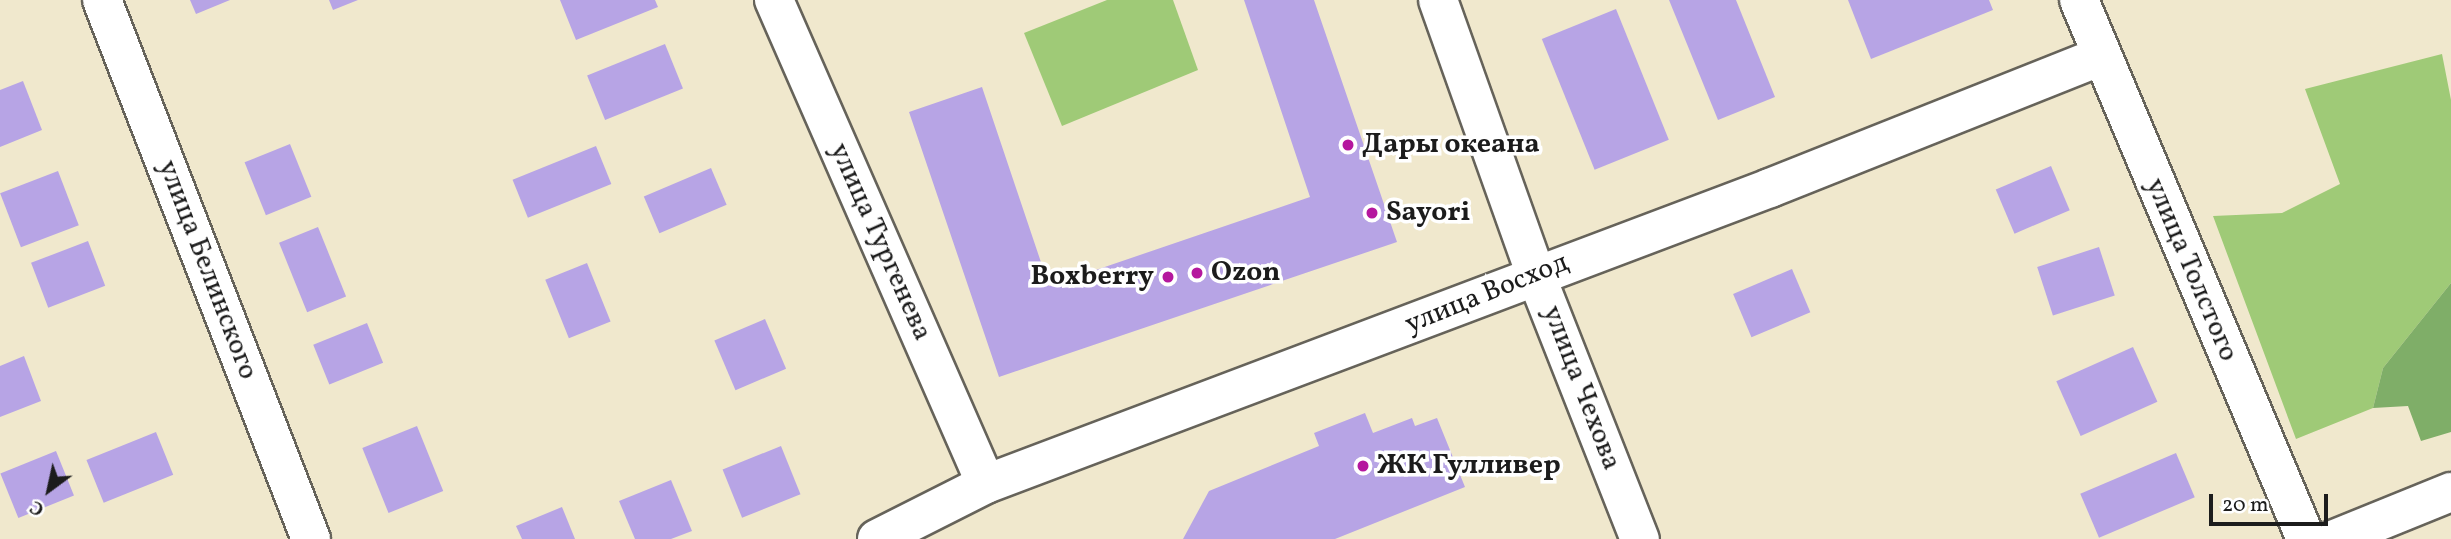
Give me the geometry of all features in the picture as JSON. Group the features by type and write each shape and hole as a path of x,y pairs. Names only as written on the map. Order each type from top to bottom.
{"street":[{"name":"улица Белинского","path":"102,0 311,539"},
{"name":"улица Тургенева","path":"774,0 986,484"},
{"name":"улица Чехова","path":"1438,0 1535,273 1640,539"},
{"name":"улица Толстого","path":"2079,0 2100,57 2305,539"},
{"name":"улица Восход","path":"877,539 986,484 1535,273 1770,188 2100,57"},
{"path":"2335,539 2451,492"}],"green space":[{"path":"1107,0 1173,0 1198,70 1062,126 1024,33"},
{"path":"2442,54 2451,100 2451,283 2383,368 2373,408 2296,439 2213,216 2282,213 2340,184 2305,89"},
{"path":"2451,283 2451,432 2421,441 2408,406 2373,408 2383,368"}],"building":[{"path":"190,0 230,0 196,14"},
{"path":"329,0 358,0 333,10"},
{"path":"560,0 655,0 658,7 576,40"},
{"path":"1244,0 1314,0 1397,242 999,377 909,112 982,87 1049,286 1310,197"},
{"path":"1669,0 1736,0 1775,97 1718,120"},
{"path":"1848,0 1989,0 1993,10 1871,59"},
{"path":"1616,9 1669,140 1595,170 1542,39"},
{"path":"665,44 683,89 605,120 587,75"},
{"path":"23,81 42,130 0,147 0,90"},
{"path":"290,144 311,197 266,215 245,162"},
{"path":"596,146 611,184 528,218 513,180"},
{"path":"2051,166 2070,210 2015,234 1996,189"},
{"path":"711,168 727,205 659,233 644,197"},
{"path":"58,171 79,225 21,247 0,193"},
{"path":"318,227 346,297 307,312 279,243"},
{"path":"88,241 105,286 48,308 31,263"},
{"path":"2099,247 2115,296 2053,316 2037,267"},
{"path":"587,263 611,321 569,338 545,280"},
{"path":"1792,269 1810,312 1751,337 1733,294"},
{"path":"765,319 786,369 735,390 714,340"},
{"path":"367,323 383,363 329,385 313,345"},
{"path":"2133,347 2157,402 2081,436 2056,381"},
{"path":"24,356 41,401 0,417 0,366"},
{"name":"ЖК Гулливер","path":"1365,413 1373,433 1412,418 1415,426 1437,418 1465,487 1335,539 1183,539 1209,491 1319,446 1314,433"},
{"path":"417,426 443,491 389,513 362,448"},
{"path":"156,432 173,475 104,503 86,460"},
{"path":"781,446 800,494 742,518 723,470"},
{"path":"56,451 74,496 18,518 0,473"},
{"path":"2176,453 2195,497 2099,538 2080,494"},
{"path":"671,480 692,531 671,539 635,539 619,501"},
{"path":"562,507 575,539 522,539 516,526"}],"place":[{"name":"Дары океана","path":"1348,145"},
{"name":"Sayori","path":"1372,213"},
{"name":"Ozon","path":"1197,273"},
{"name":"Boxberry","path":"1168,277"},
{"name":"ЖК Гулливер","path":"1363,466"}]}
